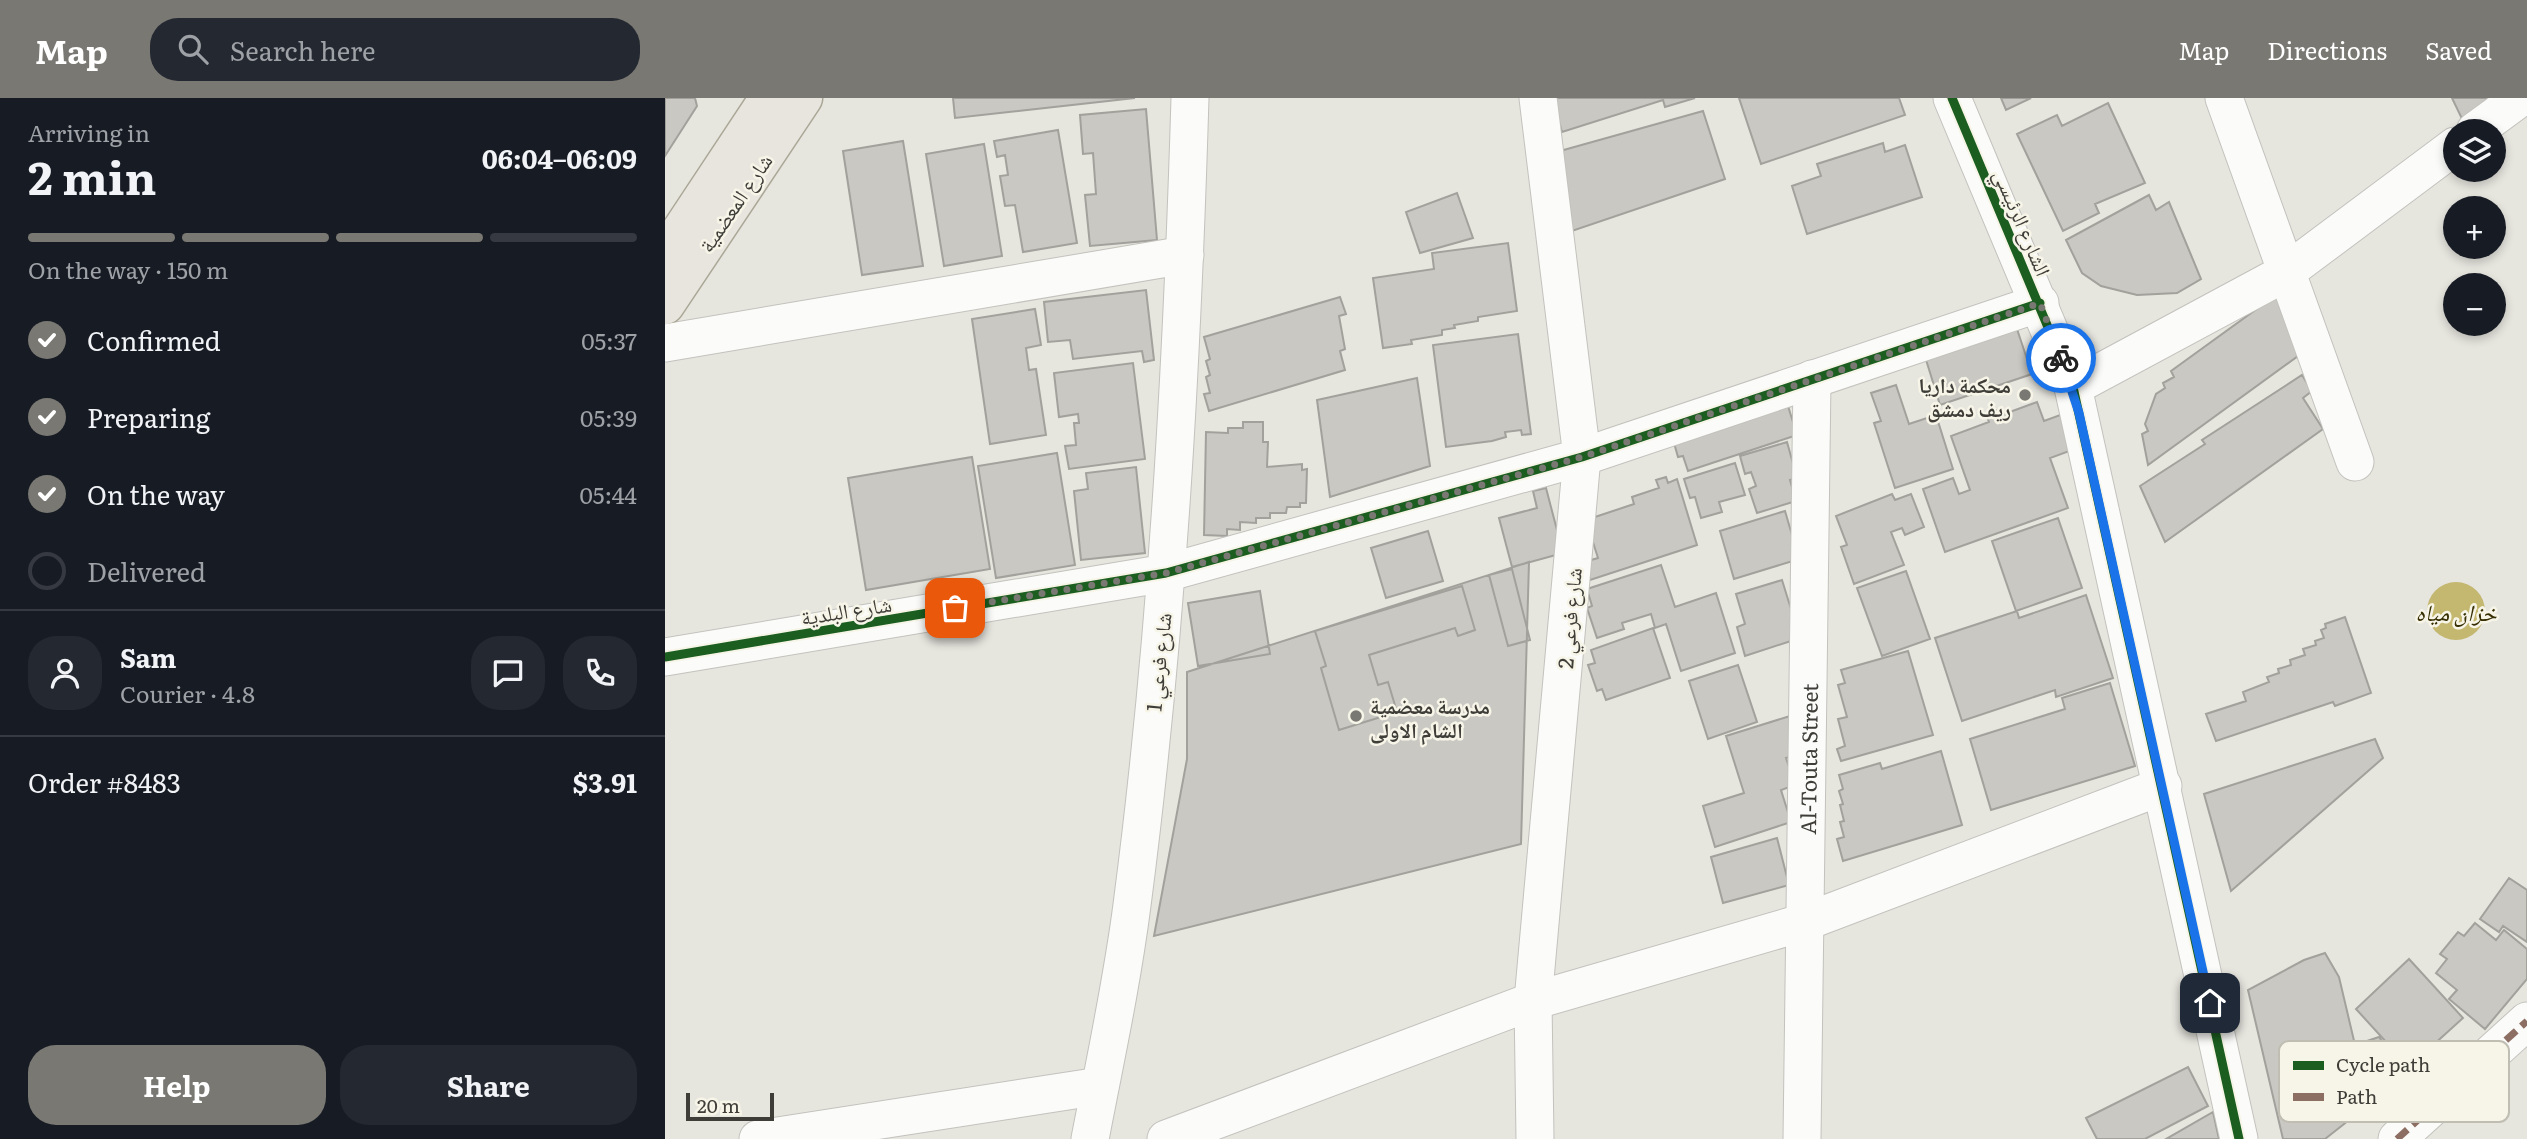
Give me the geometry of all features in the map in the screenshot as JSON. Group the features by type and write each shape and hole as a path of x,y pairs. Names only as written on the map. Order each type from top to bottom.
{"main road":[{"name":"شارع المعضمية","path":"665,255 769,98"},
{"name":"شارع المعضمية","path":"665,305 803,98"}],"street":[{"name":"شارع فرعي 1","path":"1090,1139 1132,906 1166,573 1185,255 1189,98"},
{"name":"شارع فرعي 2","path":"1535,1139 1533,1001 1582,457 1538,98"},
{"name":"الشارع الرئيسي","path":"1952,98 2073,387 2239,1139"},
{"path":"2224,98 2355,462"},
{"path":"2491,119 2520,98"},
{"path":"2073,387 2285,273 2443,155"},
{"path":"665,343 1185,255"},
{"name":"شارع البلدية","path":"665,657 1166,573 1582,457 2040,303"},
{"name":"Al-Touta Street","path":"1802,1139 1812,379"},
{"path":"1166,1139 1533,1001 1805,922 2163,786"},
{"path":"2505,1041 2527,1021"},
{"path":"758,1139 1100,1086"},
{"path":"2397,1139 2416,1122"}],"water":[{"name":"خزان مياه","path":"2456,582 2467,584 2480,595 2485,611 2483,622 2472,635 2456,640 2445,638 2432,627 2427,611 2429,600 2440,587"}],"building":[{"path":"665,98 695,98 697,106 665,156"},
{"path":"953,98 1135,98 955,118"},
{"path":"1552,98 1695,98 1665,107 1663,100 1562,132"},
{"path":"1739,98 1899,98 1905,115 1761,164"},
{"path":"2001,98 2031,98 2006,110"},
{"path":"2452,98 2495,98 2469,119 2462,119"},
{"path":"2108,103 2145,183 2095,204 2099,213 2063,231 2017,134 2057,115 2062,126"},
{"path":"1146,109 1157,240 1090,246 1085,195 1096,194 1093,153 1083,154 1080,115"},
{"path":"1703,111 1725,179 1569,232 1560,151"},
{"path":"1058,130 1077,243 1023,252 1015,205 1005,206 1000,176 1008,175 1005,155 997,157 994,141"},
{"path":"903,141 923,266 862,275 843,151"},
{"path":"1883,143 1885,152 1905,145 1922,197 1807,234 1792,186 1821,176 1817,164"},
{"path":"984,144 1002,256 944,266 926,154"},
{"path":"1457,193 1473,238 1420,253 1406,212"},
{"path":"2149,195 2156,210 2169,202 2201,279 2177,293 2137,295 2101,286 2082,273 2066,240"},
{"path":"1508,243 1517,311 1478,317 1478,321 1442,330 1442,335 1411,340 1412,344 1383,348 1373,278 1434,269 1432,253"},
{"path":"1146,290 1154,360 1144,362 1142,351 1073,359 1070,340 1048,342 1044,302"},
{"path":"2283,290 2298,356 2148,465 2142,434 2148,431 2145,424 2156,394 2165,388 2163,383 2174,377 2171,371"},
{"path":"1340,297 1346,314 1339,316 1345,349 1340,351 1345,370 1209,411 1204,394 1210,393 1206,377 1210,375 1206,361 1210,359 1204,337"},
{"path":"1035,309 1041,345 1026,348 1029,370 1036,369 1046,435 990,444 972,319"},
{"path":"2014,320 2032,374 1940,405 1923,350"},
{"path":"1518,334 1531,434 1522,435 1521,430 1505,432 1506,437 1492,441 1446,447 1433,345"},
{"path":"1133,363 1145,459 1069,469 1065,446 1076,445 1074,423 1079,423 1078,414 1059,417 1054,373"},
{"path":"2302,375 2312,391 2303,398 2323,429 2165,542 2140,486 2205,444 2202,440"},
{"path":"1417,378 1430,466 1330,497 1317,400"},
{"path":"1896,385 1909,424 1936,415 1953,469 1895,488 1874,423 1881,421 1871,393"},
{"path":"2037,402 2044,421 2063,414 2075,449 2050,458 2068,508 1945,552 1923,489 1953,478 1959,494 1970,490 1951,436 1989,422 1986,414 1997,410 1999,416"},
{"path":"1788,406 1797,435 1688,471 1683,456 1678,457 1674,443"},
{"path":"1243,422 1263,422 1263,442 1268,442 1267,467 1302,464 1302,470 1307,469 1306,503 1300,503 1300,507 1287,507 1286,513 1270,513 1270,518 1256,518 1256,523 1240,522 1240,530 1227,529 1227,536 1204,535 1206,432 1228,433 1228,428 1243,428"},
{"path":"1787,442 1797,478 1790,480 1796,501 1757,513 1749,489 1756,486 1751,472 1745,474 1740,456"},
{"path":"1057,453 1075,565 996,578 978,466"},
{"path":"972,457 990,569 866,590 848,478"},
{"path":"1735,463 1745,495 1719,502 1722,512 1701,518 1695,497 1690,498 1684,479"},
{"path":"1136,467 1145,553 1081,560 1074,491 1088,489 1086,473"},
{"path":"1666,477 1668,483 1677,479 1697,545 1590,580 1584,562 1598,558 1586,520 1634,504 1632,497 1659,488 1656,480"},
{"path":"1546,488 1563,553 1512,567 1499,518 1537,508 1533,491"},
{"path":"1892,494 1895,500 1911,494 1924,527 1905,535 1902,528 1891,532 1904,565 1854,584 1841,547 1847,545 1836,516"},
{"path":"1785,511 1799,559 1734,579 1720,531"},
{"path":"2058,518 2082,588 2016,611 1992,541"},
{"path":"1428,531 1443,581 1386,598 1371,548"},
{"name":"مدرسة معضمية الشام الاولى","path":"1529,562 1521,844 1154,936 1187,759 1187,672"},
{"path":"1661,565 1675,607 1716,593 1735,653 1681,671 1666,624 1655,628 1651,614 1622,623 1624,629 1597,638 1587,608 1592,606 1587,589"},
{"path":"1512,569 1530,640 1508,646 1489,575"},
{"path":"1906,571 1930,639 1882,656 1857,588"},
{"path":"1782,580 1800,638 1745,656 1737,627 1745,624 1736,594"},
{"path":"1462,586 1475,630 1458,636 1455,628 1369,655 1378,685 1388,682 1397,712 1339,730 1321,668 1326,666 1315,631"},
{"path":"1260,591 1270,654 1198,666 1188,603"},
{"path":"2086,595 2113,678 2056,697 2055,690 1962,721 1935,638 2017,611 2019,618"},
{"path":"2345,617 2371,693 2335,706 2333,702 2216,741 2206,714 2246,701 2243,692 2269,682 2267,677 2279,673 2278,669 2291,665 2290,660 2305,655 2303,649 2316,645 2315,641 2324,638 2321,630 2326,628 2325,624"},
{"path":"1653,628 1670,678 1606,700 1602,689 1597,691 1588,665 1595,663 1591,650"},
{"path":"1908,651 1933,735 1841,761 1837,749 1845,746 1838,719 1847,717 1838,685 1845,683 1841,670"},
{"path":"1738,665 1757,722 1708,739 1689,681"},
{"path":"2110,683 2135,766 1991,810 1970,739 2065,709 2062,698"},
{"path":"1790,716 1801,754 1786,758 1795,785 1781,790 1791,822 1715,847 1703,806 1744,793 1726,736"},
{"path":"2375,739 2383,758 2231,891 2204,794"},
{"path":"1941,751 1962,825 1843,861 1837,839 1844,837 1840,822 1844,821 1840,805 1843,804 1839,791 1843,789 1839,775 1880,763 1882,769"},
{"path":"1777,838 1789,885 1723,903 1711,857"},
{"path":"2509,878 2527,890 2527,942 2503,926 2499,932 2480,919"},
{"path":"2475,923 2496,940 2504,930 2527,949 2527,979 2485,1029 2449,999 2457,990 2436,973 2447,959 2440,954 2458,932 2464,936"},
{"path":"2325,953 2339,977 2354,1041 2279,1041 2279,1122 2248,990 2304,960"},
{"path":"2409,959 2463,1018 2438,1041 2385,1041 2356,1009"},
{"path":"2188,1067 2208,1106 2145,1139 2097,1139 2086,1118"},
{"path":"2213,1112 2219,1139 2166,1139"},
{"path":"2279,1122 2347,1122 2325,1139 2283,1139"}],"marked path":[{"path":"2505,1041 2527,1021"},
{"path":"2397,1139 2416,1122"}],"cycle path":[{"path":"1952,98 2073,387 2239,1139"},
{"path":"665,657 1166,573 1582,457 2040,303"}],"way so far":[{"path":"955,608 1166,573 1582,457 2040,303 2061,358"}],"place":[{"name":"محكمة داريا ريف دمشق","path":"2025,395"},
{"name":"مدرسة معضمية الشام الاولى","path":"1356,716"}],"route":[{"path":"2061,358 2073,387 2210,1003"}]}
